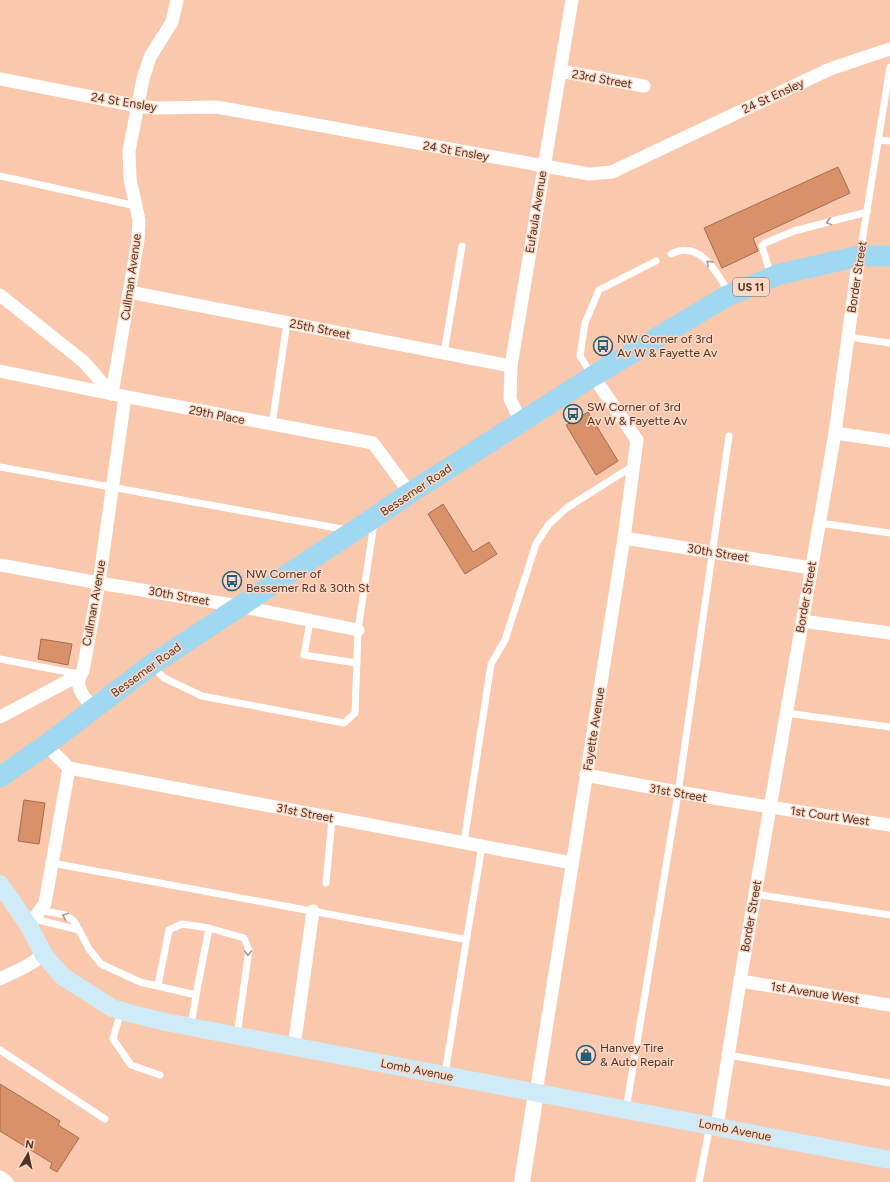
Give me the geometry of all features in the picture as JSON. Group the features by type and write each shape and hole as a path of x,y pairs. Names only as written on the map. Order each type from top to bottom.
{"main road":[{"name":"US 11","path":"859,256 890,256"},
{"name":"Bessemer Road","path":"0,777 46,745 151,665 238,606 410,493 594,376 731,295 780,274 859,256"},
{"name":"Lomb Avenue","path":"0,884 34,918 44,955 62,976 112,1008 121,1011 147,1018 237,1036 890,1160"}],"street":[{"name":"Cullman Avenue","path":"94,708 78,689 80,674 83,671 99,583 112,488 118,396 129,292 138,240 139,220 130,179 129,151 143,79 150,57 172,22 177,0"},
{"name":"Eufaula Avenue","path":"521,422 510,399 511,366 572,0"},
{"name":"24 St Ensley","path":"0,79 138,106 156,108 216,108 589,174 612,172 830,69 890,48"},
{"name":"23rd Street","path":"560,71 644,86"},
{"name":"Border Street","path":"714,1126 728,1055 835,433 859,256"},
{"name":"25th Street","path":"129,292 511,366"},
{"path":"0,295 84,362 118,396"},
{"name":"29th Place","path":"0,371 118,396 373,444 410,493"},
{"name":"Fayette Avenue","path":"536,1093 624,538 637,440 594,376"},
{"path":"835,433 890,441"},
{"name":"30th Street","path":"624,538 811,568"},
{"name":"30th Street","path":"0,565 238,606 358,630"},
{"path":"802,621 890,633"},
{"path":"0,717 80,674"},
{"path":"34,918 45,903 68,768 46,745"},
{"name":"31st Street","path":"68,768 572,863"},
{"name":"31st Street","path":"586,775 678,793 771,808"},
{"name":"1st Court West","path":"771,808 890,824"},
{"path":"294,1047 313,911"},
{"path":"0,979 25,967 44,955"},
{"name":"1st Avenue West","path":"740,981 890,1005"},
{"path":"522,1182 536,1093"},
{"path":"0,1177 7,1182"}],"lane":[{"name":"Border Street","path":"859,256 890,67"},
{"path":"878,140 890,141"},
{"path":"0,176 136,206"},
{"path":"772,278 762,246 764,243 794,231 867,212"},
{"path":"444,353 462,246"},
{"path":"671,254 684,249 692,250 705,258 713,266 731,295"},
{"path":"594,376 580,356 585,324 599,290 656,261"},
{"path":"272,425 287,322"},
{"path":"848,337 890,344"},
{"path":"626,1110 678,793 729,436"},
{"path":"464,842 491,664 505,640 536,544 549,524 568,506 634,466"},
{"path":"0,467 354,531"},
{"path":"151,665 164,678 202,696 344,723 355,714 358,630 375,517"},
{"path":"819,523 890,533"},
{"path":"310,621 304,656 357,663"},
{"path":"0,659 80,674"},
{"path":"786,713 890,727"},
{"path":"326,883 332,818"},
{"path":"445,1076 482,846"},
{"path":"52,863 463,938 467,936"},
{"path":"755,894 890,915"},
{"path":"34,918 66,915 74,921 90,949 101,964 140,982 196,995"},
{"path":"34,918 79,930"},
{"path":"158,985 169,930 182,924 209,928 244,938 249,950 237,1036"},
{"path":"191,1027 209,928"},
{"path":"121,1011 113,1039 131,1065 160,1075"},
{"path":"0,1051 105,1119"},
{"path":"728,1055 890,1083"},
{"path":"699,1182 714,1126"}],"building":[{"path":"838,167 850,193 753,238 758,251 722,268 704,228"},
{"path":"588,412 618,461 596,475 566,425"},
{"path":"443,504 473,552 489,542 497,554 465,574 428,514"},
{"path":"41,639 72,644 68,665 38,659"},
{"path":"24,800 45,803 39,844 18,841"},
{"path":"0,1084 60,1121 58,1125 79,1138 57,1172 50,1168 52,1163 0,1131"}],"place":[{"name":"NW Corner of 3rd Av W & Fayette Av","path":"603,346"},
{"name":"SW Corner of 3rd Av W & Fayette Av","path":"573,414"},
{"name":"NW Corner of Bessemer Rd & 30th St","path":"232,581"},
{"name":"Hanvey Tire & Auto Repair","path":"586,1055"}]}
